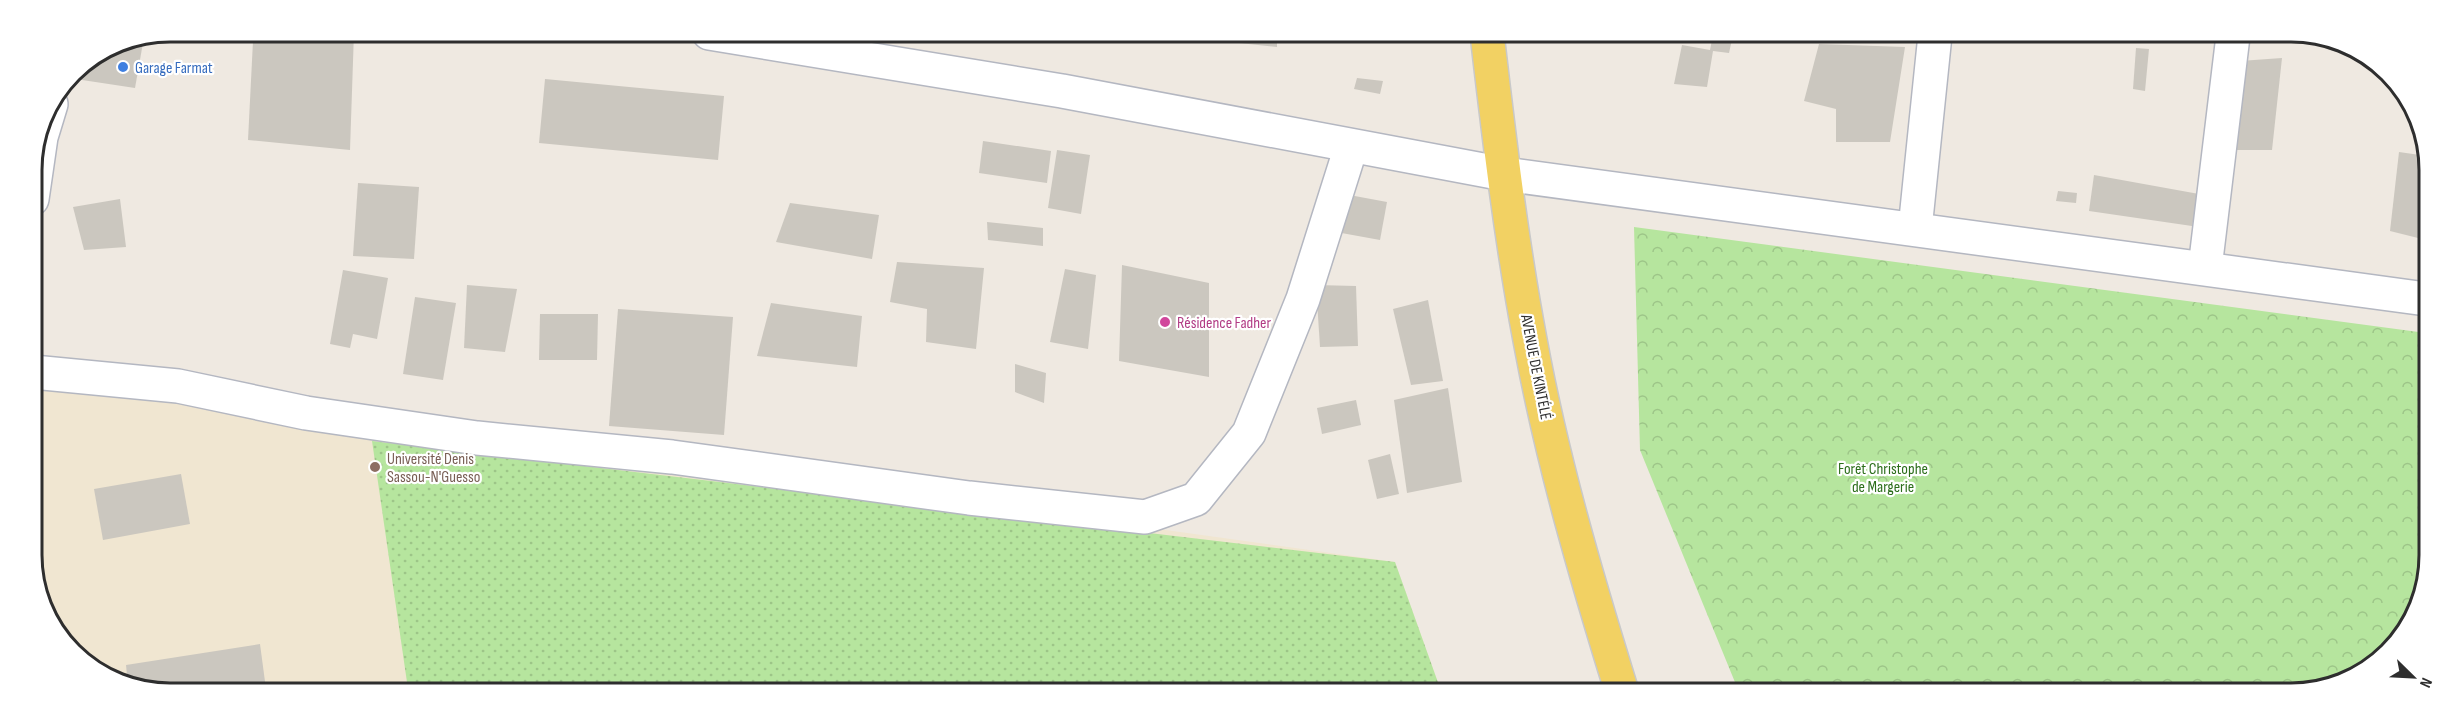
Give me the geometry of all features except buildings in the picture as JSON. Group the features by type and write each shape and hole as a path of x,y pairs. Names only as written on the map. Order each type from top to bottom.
{"main road":[{"name":"AVENUE DE KINTÉLÉ","path":"1488,42 1504,174 1530,340 1564,498 1619,683"}],"street":[{"path":"764,42 1062,91 1504,174 2419,298"},
{"path":"1915,229 1934,42"},
{"path":"2205,268 2232,42"},
{"path":"42,373 178,386 306,414 477,438 672,457 969,498 1145,517 1196,499 1249,433 1303,298 1351,147"}],"shaded area":[{"name":"Université Denis Sassou-N'Guesso","path":"42,373 1395,562 1438,683 153,682 121,673 92,657 68,633 49,596 42,563"}],"green space":[{"name":"Forêt Christophe de Margerie","path":"1634,227 2419,332 2419,555 2415,588 2402,619 2393,633 2369,657 2355,666 2324,679 2299,683 1735,683 1640,450"},
{"name":"Université Denis Sassou-N'Guesso","path":"372,441 1395,562 1438,683 407,683"}],"place":[{"name":"Garage Farmat","path":"123,67"},
{"name":"Résidence Fadher","path":"1165,322"},
{"name":"Université Denis Sassou-N'Guesso","path":"375,467"}]}
